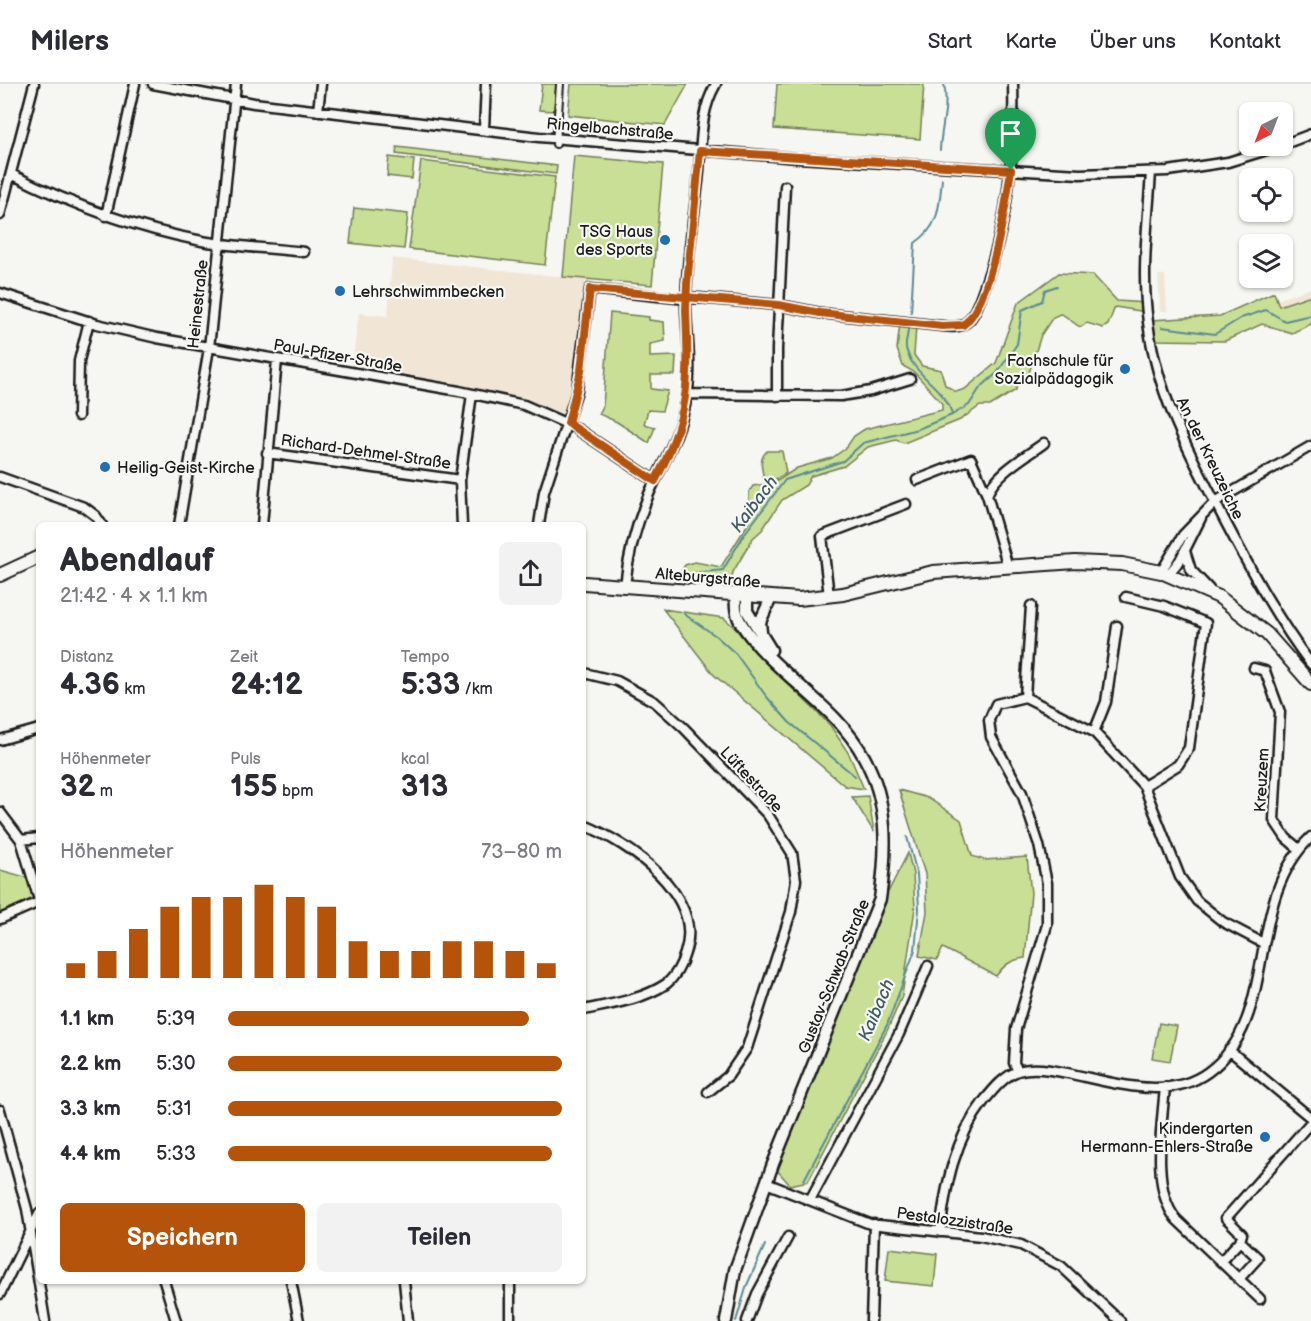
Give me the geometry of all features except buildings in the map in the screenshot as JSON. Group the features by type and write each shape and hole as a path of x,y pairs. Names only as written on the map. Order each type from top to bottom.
{"main road":[{"path":"0,573 36,558"},
{"name":"Alteburgstraße","path":"586,583 741,597 829,596 919,574 1089,562 1122,564 1164,573 1219,597 1267,634 1311,684"}],"street":[{"path":"0,215 34,84"},
{"path":"106,216 135,84"},
{"name":"Ringelbachstraße","path":"153,84 234,100 483,129 556,141 700,151 1080,174 1151,172 1228,162 1247,156"},
{"name":"Heinestraße","path":"180,522 209,348 236,84"},
{"path":"318,111 321,84"},
{"path":"483,129 486,84"},
{"path":"556,141 560,84"},
{"path":"625,586 630,551 655,481 677,438 688,394 686,298 702,120 716,84"},
{"path":"539,522 544,492 568,423 581,371 590,289 779,305 820,313 942,326 963,325 975,310 992,266 1004,215 1011,170 1013,84"},
{"name":"Ringelbachstraße","path":"1293,141 1311,134"},
{"name":"An der Kreuzeiche","path":"1151,172 1145,266 1152,349 1176,426 1272,608 1311,664"},
{"path":"11,174 61,199 106,216 219,243 304,252"},
{"path":"777,396 785,186"},
{"name":"Paul-Pfizer-Straße","path":"0,293 89,321 209,348 524,405 568,423 655,481"},
{"path":"78,416 79,361 89,321"},
{"path":"262,522 277,360"},
{"path":"688,394 855,395 910,380"},
{"path":"462,522 460,480 472,394"},
{"path":"987,495 989,489 1009,470 1044,443"},
{"path":"1164,573 1183,535 1215,502 1311,446"},
{"name":"Richard-Dehmel-Straße","path":"267,453 460,480"},
{"path":"917,480 971,459 987,495 1008,567"},
{"path":"0,477 84,507 93,512 100,522"},
{"path":"829,596 822,536 906,504"},
{"path":"1164,573 1185,551 1204,512"},
{"path":"1185,551 1193,574 1219,597"},
{"name":"Gustav-Schwab-Straße","path":"741,597 780,666"},
{"name":"Gustav-Schwab-Straße","path":"726,1321 735,1270 766,1183 880,899 887,855 885,824 878,790 864,757 836,720 780,666 741,623 736,611 741,597"},
{"path":"1126,597 1164,606 1206,623 1189,748 1178,765 1144,786"},
{"path":"761,635 760,622 771,598"},
{"path":"1024,697 1030,606"},
{"path":"1094,732 1106,702 1117,626"},
{"name":"Kreuzem","path":"1254,668 1265,670 1278,703 1280,720 1274,820 1286,838 1299,849"},
{"name":"Lüftestraße","path":"586,673 617,681 656,702 768,815 792,853 796,880 791,912 747,1048 728,1076 708,1092"},
{"path":"1018,1071 1014,1063 1016,1029 1047,925 1047,883 1039,845 1022,793 991,737 989,720 996,704 1024,697 1094,732 1144,786 1180,878 1197,901 1223,922 1263,943"},
{"path":"0,740 36,730"},
{"path":"0,812 21,840 36,891"},
{"path":"586,826 628,848 653,869 683,909 688,927 688,946 682,964 668,982 650,994 586,1010"},
{"path":"940,1232 948,1175 963,1135 994,1089 1018,1071 1050,1070 1132,1086 1165,1087 1206,1073 1229,1050 1250,1008 1263,943 1279,883 1299,849 1311,837"},
{"path":"21,840 36,838"},
{"path":"0,919 36,902"},
{"path":"810,1200 899,1034 928,966"},
{"path":"1221,1261 1240,1241 1242,1234 1226,1218 1311,1120 1229,1050"},
{"path":"1165,1087 1161,1143 1166,1202 1176,1219 1260,1299"},
{"path":"0,1110 21,1183 36,1259"},
{"name":"Pestalozzistraße","path":"766,1183 874,1224 1002,1239 1032,1249 1070,1274 1120,1321"},
{"path":"0,1294 36,1222"},
{"path":"871,1321 874,1224"},
{"path":"747,1321 757,1294 788,1237"},
{"path":"1239,1279 1258,1258 1240,1241"},
{"path":"40,1284 45,1321"},
{"path":"165,1284 176,1321"},
{"path":"292,1284 298,1321"},
{"path":"404,1284 408,1321"},
{"path":"510,1284 510,1321"}],"shaded area":[{"path":"392,258 591,280 581,371 568,423 539,410 351,373 359,313 388,316"},
{"path":"1158,275 1165,275 1167,311 1160,311"},
{"path":"1311,288 1311,295 1279,306 1277,300"}],"green space":[{"path":"542,84 556,84 554,111 539,110"},
{"path":"571,84 688,84 665,125 568,115"},
{"path":"777,84 924,84 920,139 774,129"},
{"path":"397,147 557,166 556,174 396,154"},
{"path":"574,156 663,164 652,285 563,277"},
{"path":"389,157 414,160 412,179 387,176"},
{"path":"421,161 555,177 545,265 409,249"},
{"path":"354,208 408,214 404,249 350,243"},
{"path":"1059,273 1093,275 1117,301 1146,303 1147,312 1115,307 1108,325 1103,328 1087,323 1081,327 1060,314 1053,317 1041,335 1029,373 1018,379 1016,390 990,406 980,406 960,420 904,443 896,440 868,447 844,466 811,476 806,485 782,500 762,530 753,538 733,572 731,582 677,578 685,565 695,562 721,567 749,522 749,492 753,486 774,483 797,468 832,458 846,448 854,436 865,429 942,410 942,403 914,372 903,366 897,349 900,323 916,326 914,355 922,366 941,370 945,385 956,392 965,389 996,363 1018,303"},
{"path":"1274,292 1279,306 1311,295 1311,324 1292,333 1262,324 1225,341 1153,340 1151,320 1220,316"},
{"path":"610,313 649,317 649,320 664,322 665,341 650,344 650,357 676,356 675,375 651,375 651,389 668,391 662,411 648,410 644,424 655,427 649,443 617,422 599,414 603,406"},
{"path":"767,451 782,451 786,473 771,482 764,479 762,468 762,457"},
{"path":"663,609 724,618 754,651 830,725 849,754 864,789 845,786 714,675"},
{"path":"899,790 928,798 961,820 972,856 984,860 1027,857 1031,893 1025,958 1009,963 996,976 943,948 937,960 919,956 927,912 925,874"},
{"path":"868,796 874,832 852,797"},
{"path":"908,853 913,874 915,908 902,996 888,1029 808,1181 790,1185 776,1169 884,900"},
{"path":"0,870 29,878 36,899 0,914"},
{"path":"1159,1023 1177,1026 1170,1061 1152,1058"},
{"path":"889,1248 937,1254 934,1286 885,1281"}],"waterway":[{"name":"Kaibach","path":"940,150 945,109 944,84"},
{"name":"Kaibach","path":"911,312 915,243 929,230 937,215 942,179"},
{"name":"Kaibach","path":"684,574 723,570 745,533 785,480 843,461 863,443 918,429 952,415 969,405 980,388 997,373 1017,344 1022,310 1042,301 1045,290 1057,286"},
{"path":"1162,327 1215,334 1241,318 1266,310 1285,321 1311,315"},
{"name":"Kaibach","path":"908,329 906,346 909,358 944,397 952,415"},
{"name":"Kaibach","path":"684,614 716,636 736,654 766,696 789,722 855,776"},
{"name":"Kaibach","path":"804,1180 887,1025 915,950 919,909 917,874 907,837"},
{"name":"Kaibach","path":"736,1321 747,1285 765,1245"}],"place":[{"name":"TSG Haus des Sports","path":"665,240"},
{"name":"Lehrschwimmbecken","path":"340,291"},
{"name":"Fachschule für Sozialpädagogik","path":"1125,369"},
{"name":"Heilig-Geist-Kirche","path":"105,467"},
{"name":"Kindergarten Hermann-Ehlers-Straße","path":"1265,1137"}],"route":[{"path":"1011,170 700,151 689,248 686,299 688,394 672,451 655,481 568,423 581,371 590,289 686,299 687,297 779,305 820,313 952,327 963,325 969,321 975,310 992,266 1004,215 1011,170"}]}
